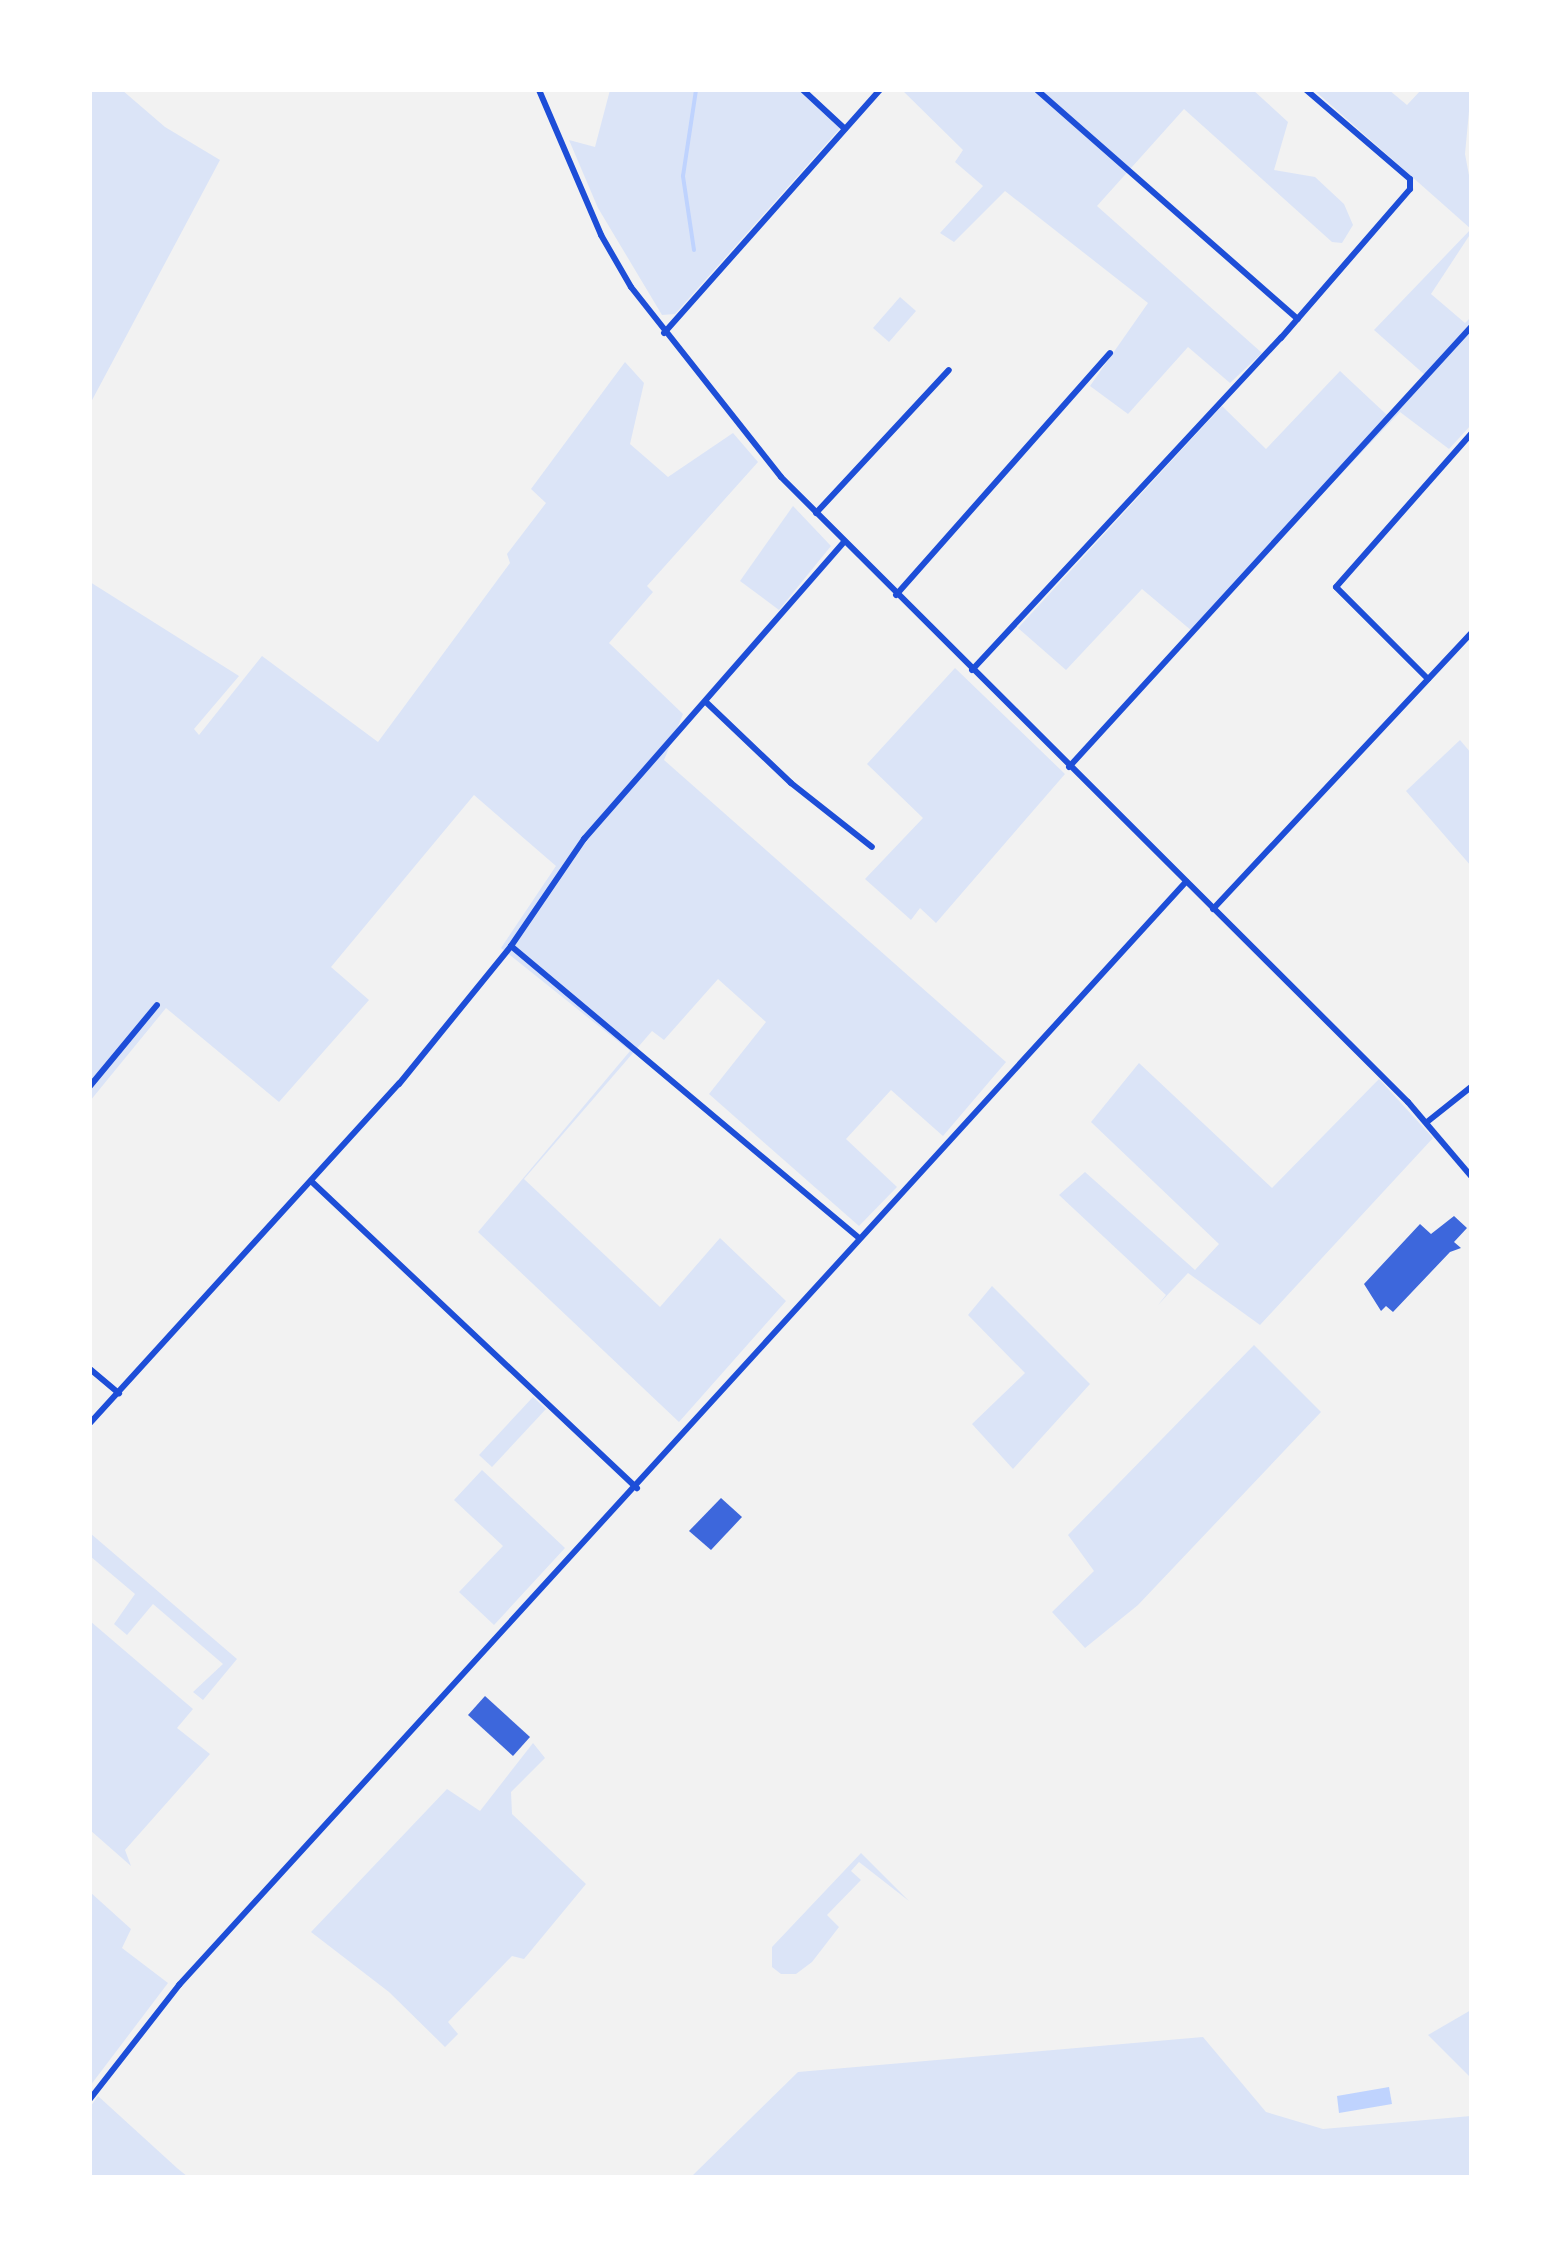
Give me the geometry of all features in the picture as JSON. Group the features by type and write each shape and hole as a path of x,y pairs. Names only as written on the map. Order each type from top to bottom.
{"street":[{"path":"539,90 601,236 664,332 816,513 1427,1122 1471,1176"},
{"path":"803,90 846,129"},
{"path":"664,332 880,90"},
{"path":"1038,90 1298,320"},
{"path":"972,670 1298,320 1410,188 1410,179 1306,90"},
{"path":"1070,767 1471,327"},
{"path":"896,595 1110,353"},
{"path":"816,513 950,370"},
{"path":"1428,679 1336,587 1471,434"},
{"path":"90,1423 311,1181 512,946 584,839 844,542"},
{"path":"1213,909 1471,633"},
{"path":"706,703 790,783 872,848"},
{"path":"90,2099 179,1985 637,1488 859,1238 1186,882"},
{"path":"512,946 859,1238"},
{"path":"90,1086 157,1005"},
{"path":"1427,1122 1471,1087"},
{"path":"311,1181 637,1488"},
{"path":"90,1369 118,1393"}],"shaded area":[{"path":"90,90 122,90 165,127 220,160 90,404"},
{"path":"610,90 800,90 842,126 675,314 662,315 598,208 569,140 595,147"},
{"path":"902,90 1253,90 1288,122 1274,170 1315,177 1344,204 1353,225 1342,243 1332,242 1184,109 1097,206 1262,353 1230,383 1188,347 1128,414 1090,386 1148,303 1005,191 954,242 940,233 983,186 955,162 963,150"},
{"path":"1314,90 1389,90 1407,105 1421,90 1471,90 1465,154 1471,186 1471,229"},
{"path":"1471,229 1431,294 1465,323 1471,317 1471,425 1449,449 1400,412 1192,631 1142,589 1066,670 1018,628 1222,406 1266,449 1340,371 1387,415 1425,375 1374,330"},
{"path":"900,297 916,311 889,342 873,328"},
{"path":"625,362 644,383 630,444 668,477 733,433 758,462 647,586 653,592 609,643 683,714 664,760 1006,1062 943,1136 891,1090 846,1139 897,1187 859,1226 709,1094 766,1022 718,979 664,1040 652,1031 524,1179 660,1307 720,1238 786,1301 679,1422 478,1232 630,1051 501,948 556,866 474,795 331,967 369,1000 279,1102 166,1008 90,1101 90,582 239,676 194,729 199,735 262,656 378,742 510,563 507,554 546,503 531,489"},
{"path":"793,506 831,546 779,610 740,581"},
{"path":"955,668 1065,774 936,923 920,908 911,920 865,879 923,818 867,764"},
{"path":"1460,740 1471,753 1471,866 1406,791"},
{"path":"1139,1063 1272,1188 1379,1079 1433,1138 1260,1325 1188,1273 1158,1305 1166,1295 1059,1195 1085,1172 1195,1270 1219,1244 1091,1122"},
{"path":"992,1286 1090,1384 1013,1469 972,1424 1025,1373 968,1315"},
{"path":"1254,1345 1321,1412 1138,1605 1085,1648 1052,1612 1094,1571 1068,1535"},
{"path":"533,1397 546,1409 492,1467 479,1455"},
{"path":"482,1470 565,1548 494,1625 459,1592 503,1546 454,1500"},
{"path":"90,1533 237,1659 203,1700 193,1692 223,1664 153,1604 127,1635 114,1624 135,1594 90,1556"},
{"path":"90,1621 193,1709 177,1728 210,1754 125,1850 131,1866 90,1830"},
{"path":"533,1743 545,1758 511,1792 512,1814 586,1884 524,1959 512,1956 448,2022 458,2034 445,2047 389,1992 311,1932 447,1789 480,1811"},
{"path":"861,1853 909,1901 859,1862 851,1871 861,1880 827,1915 839,1927 812,1962 796,1974 781,1974 772,1967 772,1947"},
{"path":"90,1892 131,1929 122,1948 168,1983 90,2086"},
{"path":"1471,2010 1471,2078 1428,2035"},
{"path":"1203,2037 1266,2112 1323,2129 1471,2116 1471,2177 693,2175 798,2072"},
{"path":"98,2096 188,2177 90,2177 90,2107"}],"water":[{"path":"1389,2087 1392,2104 1339,2113 1337,2096"}],"building":[{"path":"1454,1216 1467,1228 1454,1242 1461,1248 1450,1252 1393,1312 1386,1306 1381,1311 1364,1284 1420,1224 1431,1234"},
{"path":"721,1498 742,1517 711,1550 689,1531"},
{"path":"485,1696 530,1737 513,1756 468,1715"}],"waterway":[{"path":"694,250 683,176 696,90"}]}
